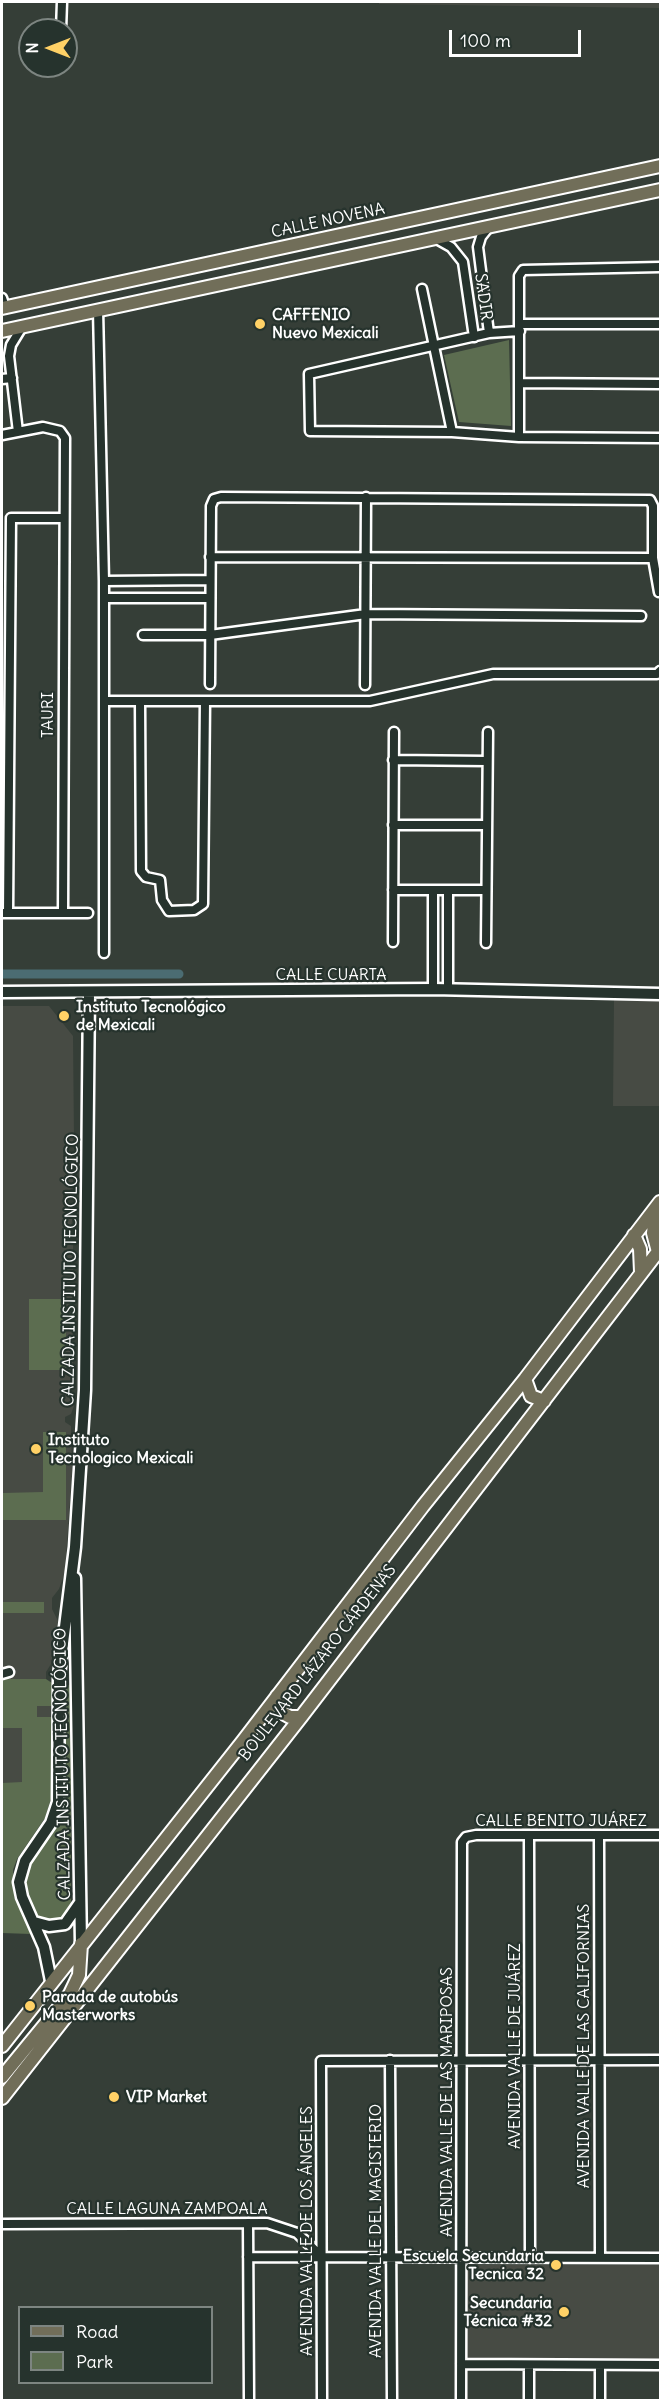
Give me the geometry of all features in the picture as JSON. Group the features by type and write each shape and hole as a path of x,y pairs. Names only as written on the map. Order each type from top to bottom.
{"main road":[{"name":"CALLE NOVENA","path":"3,304 94,288 660,166"},
{"path":"2,332 660,190"},
{"path":"94,288 98,310"},
{"path":"658,1205 653,1233 660,1252"},
{"name":"BOULEVARD LÁZARO CÁRDENAS","path":"2,2046 423,1506 525,1379 658,1205"},
{"path":"634,1235 640,1250 641,1272"},
{"name":"BOULEVARD LÁZARO CÁRDENAS","path":"2,2098 132,1928 301,1717 641,1272 660,1252"},
{"path":"525,1379 531,1396 544,1401"},
{"path":"277,1696 278,1707 285,1715 301,1717"},
{"path":"2,2076 70,1994 79,1975 81,1944"}],"street":[{"path":"60,18 62,2"},
{"name":"SADIR","path":"489,333 478,247 481,237 490,226"},
{"name":"SADIR","path":"435,238 451,247 463,262 474,337"},
{"path":"519,437 519,276 523,270 660,267"},
{"path":"422,288 452,432"},
{"path":"98,310 104,581 104,953"},
{"path":"660,324 520,328 309,374 310,431 452,432 519,437 660,438"},
{"path":"2,435 18,432 11,345 22,327"},
{"path":"2,379 12,378"},
{"path":"519,383 660,384"},
{"name":"TAURI","path":"18,432 43,427 55,429 63,435 63,913"},
{"path":"210,684 211,506 214,500 221,496 650,500 653,506 653,558 659,592"},
{"path":"365,685 366,497"},
{"path":"63,518 6,518 5,913 88,914"},
{"path":"210,557 653,558"},
{"path":"104,581 210,580"},
{"path":"104,598 210,598"},
{"path":"143,635 210,635 366,614 641,616"},
{"path":"105,701 370,700 493,674 657,674 660,672"},
{"path":"140,700 141,871 146,877 160,880 162,900 169,911 194,910 203,904 205,700"},
{"path":"393,732 393,942"},
{"path":"486,943 488,732"},
{"path":"393,760 488,761"},
{"path":"393,825 487,825"},
{"path":"393,890 486,891"},
{"path":"433,891 433,989"},
{"path":"448,891 448,989"},
{"name":"CALLE CUARTA","path":"2,992 448,989 660,994"},
{"name":"CALZADA INSTITUTO TECNOLÓGICO","path":"51,1981 44,1947 22,1897 19,1882 26,1861 51,1823 57,1808 58,1683 75,1548 85,1390 89,993"},
{"name":"CALZADA INSTITUTO TECNOLÓGICO","path":"75,1548 81,1944"},
{"path":"58,1683 66,1679 76,1683"},
{"name":"AVENIDA VALLE DE JUÁREZ","path":"530,1835 530,2258"},
{"name":"AVENIDA VALLE DE LAS CALIFORNIAS","path":"599,1835 600,2258"},
{"name":"CALLE BENITO JUÁREZ","path":"463,1839 469,1836 660,1835"},
{"name":"AVENIDA VALLE DE LAS MARIPOSAS","path":"461,2400 461,1856 463,1839"},
{"path":"34,1922 49,1926 64,1924 79,1904"},
{"path":"390,2060 660,2060"},
{"name":"AVENIDA VALLE DE LOS ÁNGELES","path":"322,2400 321,2061 390,2060"},
{"name":"AVENIDA VALLE DEL MAGISTERIO","path":"390,2060 392,2400"},
{"path":"248,2223 249,2400"},
{"name":"CALLE LAGUNA ZAMPOALA","path":"2,2224 267,2223 285,2227 297,2233 322,2257"},
{"path":"248,2257 660,2258"},
{"path":"461,2364 660,2365"},
{"path":"529,2365 529,2400"},
{"path":"600,2365 600,2400"}],"shaded area":[{"path":"379,2 660,2 660,8 379,4"},
{"path":"614,1000 660,1000 660,1106 613,1106"},
{"name":"Instituto Tecnologico Mexicali","path":"2,1006 49,1006 73,1036 74,1138 71,1145 63,1150 63,1157 73,1161 73,1188 63,1195 63,1202 72,1206 73,1218 71,1225 63,1229 63,1234 73,1240 73,1278 70,1283 63,1284 63,1288 73,1294 73,1383 65,1389 65,1395 74,1399 74,1406 71,1414 65,1417 65,1422 71,1426 72,1472 65,1572 59,1589 52,1598 52,1609 58,1621 51,1664 46,1672 46,1680 51,1685 50,1793 2,1871"},
{"name":"Secundaria Técnica #32","path":"467,2265 660,2265 660,2359 467,2359"}],"green space":[{"path":"509,340 511,426 459,422 444,355"},
{"path":"29,1299 66,1299 66,1370 29,1370"},
{"path":"43,1432 66,1432 66,1520 3,1520 3,1493 43,1492"},
{"path":"2,1602 44,1602 44,1613 2,1613"},
{"path":"6,1679 46,1679 52,1683 53,1688 53,1706 37,1706 37,1717 53,1717 51,1799 45,1818 17,1859 13,1870 14,1896 31,1934 2,1933 2,1783 22,1782 22,1728 2,1728 2,1681"},
{"path":"71,1684 71,1909 63,1919 48,1921 32,1919 23,1883 29,1862 51,1833 62,1803 64,1687"}],"waterway":[{"path":"2,974 179,974"}],"place":[{"name":"CAFFENIO Nuevo Mexicali","path":"260,324"},
{"name":"Instituto Tecnológico de Mexicali","path":"64,1016"},
{"name":"Instituto Tecnologico Mexicali","path":"36,1449"},
{"name":"Parada de autobús Masterworks","path":"30,2006"},
{"name":"VIP Market","path":"114,2097"},
{"name":"Escuela Secundaria Tecnica 32","path":"556,2265"},
{"name":"Secundaria Técnica #32","path":"564,2312"}]}
